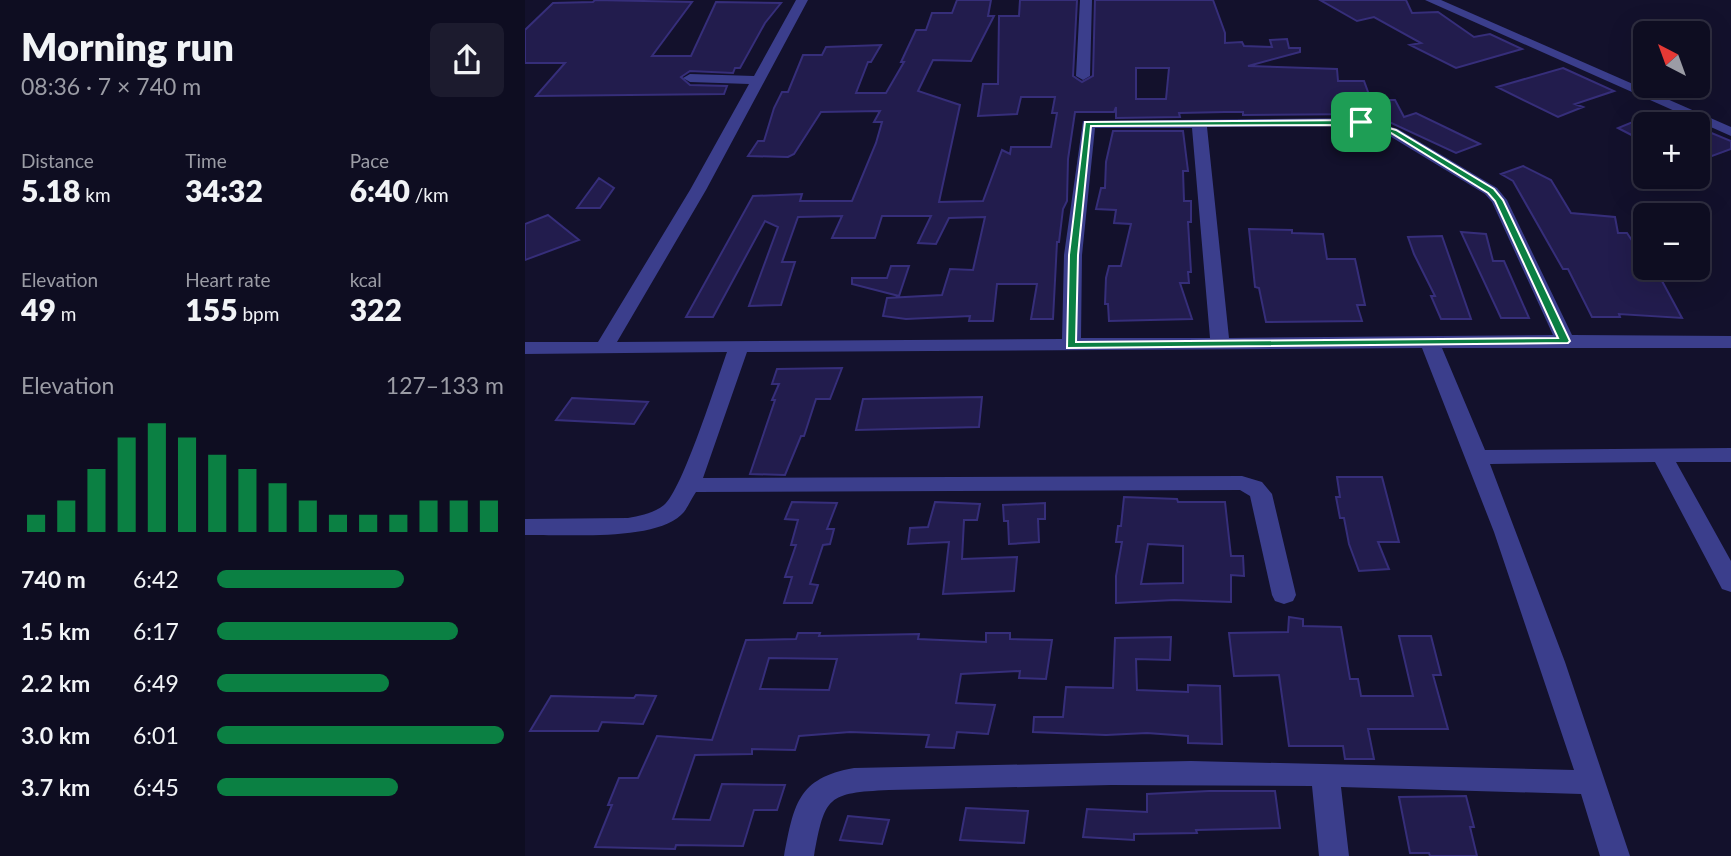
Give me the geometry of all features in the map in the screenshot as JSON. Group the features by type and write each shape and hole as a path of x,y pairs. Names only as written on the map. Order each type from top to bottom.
{"street":[{"path":"604,348 698,190 802,0"},
{"path":"1083,76 1086,0"},
{"path":"1431,0 1731,132"},
{"path":"690,78 756,80"},
{"path":"1071,346 1073,255 1088,124 1361,122 1394,132 1491,191 1499,200 1565,341"},
{"path":"1199,123 1220,345"},
{"path":"525,348 1731,342"},
{"path":"1430,343 1479,457 1592,782 1615,856"},
{"path":"525,527 628,526 652,521 673,510 689,485 739,347"},
{"path":"1662,456 1731,583"},
{"path":"1479,457 1731,456"},
{"path":"689,485 1242,483 1256,488 1261,494 1285,595"},
{"path":"799,856 813,804 822,792 837,783 1024,774 1325,775 1592,782"},
{"path":"1325,775 1334,856"}],"building":[{"path":"595,0 692,2 652,56 691,56 716,2 781,3 765,23 740,68 735,68 733,73 690,71 681,77 690,85 727,86 724,94 536,96 565,63 525,63 525,30 553,3"},
{"path":"957,0 991,0 988,16 994,16 971,61 933,60 918,91 960,105 939,202 983,201 1002,150 1010,154 1011,147 1051,147 1057,113 1052,113 1055,97 1021,97 1017,114 978,116 983,84 998,84 999,16 1019,16 1020,0 1077,0 1073,76 1082,82 1093,76 1095,0 1213,0 1225,33 1225,43 1242,42 1244,46 1272,47 1270,40 1287,39 1289,48 1300,48 1300,52 1248,66 1337,69 1338,81 1364,81 1371,100 1395,100 1404,117 1416,113 1480,144 1456,153 1372,114 1243,115 1243,112 1225,112 1179,113 1180,117 1116,118 1116,107 1114,112 1075,112 1068,159 1067,201 1057,242 1053,319 1031,319 1037,284 997,284 993,321 969,321 970,316 906,319 883,316 887,298 942,295 950,269 973,270 985,217 949,218 936,244 918,243 931,216 882,216 875,238 832,238 842,216 798,217 782,262 795,262 781,305 749,306 778,227 765,221 713,317 686,317 753,196 802,194 800,201 852,201 876,143 882,122 874,122 880,111 821,112 794,154 788,157 748,156 758,141 764,141 774,108 782,92 788,92 803,55 822,55 826,47 881,45 871,62 868,62 856,93 886,93 904,62 901,62 916,30 926,30 932,13 952,13","holes":["1136,68 1169,68 1166,99 1136,99"]},
{"path":"1320,0 1406,0 1412,13 1438,12 1474,37 1490,34 1522,49 1456,68 1410,45 1421,43 1374,17 1357,21"},
{"path":"1563,68 1614,91 1575,104 1583,107 1558,117 1497,87"},
{"path":"1633,122 1633,136 1618,128"},
{"path":"1113,131 1183,131 1188,171 1183,171 1184,201 1191,201 1191,222 1188,222 1191,272 1188,272 1189,283 1180,283 1192,319 1109,321 1108,304 1105,304 1106,278 1109,266 1121,266 1131,224 1114,223 1116,210 1096,209 1101,188 1105,188 1106,162"},
{"path":"1710,132 1731,141 1731,149 1712,156"},
{"path":"1523,166 1551,180 1571,213 1615,217 1618,233 1627,233 1633,242 1633,280 1661,280 1682,318 1619,314 1620,317 1592,317 1568,269 1563,269 1513,181 1501,174"},
{"path":"599,178 614,188 600,208 577,208"},
{"path":"548,215 579,240 525,260 525,224"},
{"path":"1249,229 1323,234 1327,259 1355,259 1365,305 1357,305 1362,321 1266,322 1259,288 1255,287"},
{"path":"1461,232 1486,234 1493,261 1504,261 1529,318 1501,318"},
{"path":"1442,236 1471,319 1441,319 1431,296 1435,296 1408,237"},
{"path":"891,266 909,266 899,296 852,284 852,278 887,278"},
{"path":"842,368 830,399 816,399 804,436 801,436 785,475 750,474 775,400 772,400 779,384 772,384 777,369"},
{"path":"982,397 979,427 856,430 863,399"},
{"path":"572,398 648,402 634,424 556,420"},
{"path":"1337,477 1382,477 1399,542 1378,542 1389,569 1359,571 1349,544 1344,518 1340,518 1336,497 1340,497"},
{"path":"1124,497 1177,499 1178,502 1225,502 1231,556 1243,556 1244,576 1231,575 1231,602 1174,600 1116,603 1116,576 1122,542 1116,542 1118,526 1121,526","holes":["1148,544 1183,546 1183,583 1141,584"]},
{"path":"792,502 837,503 827,529 834,529 830,544 823,545 810,584 818,585 812,603 784,603 792,577 785,577 796,545 791,545 798,520 785,519"},
{"path":"935,502 980,504 977,520 964,520 962,559 1017,557 1014,591 943,594 949,542 908,544 910,528 928,527"},
{"path":"1045,503 1045,519 1038,519 1039,542 1009,544 1008,521 1004,521 1003,505"},
{"path":"1289,617 1303,619 1303,626 1341,627 1350,679 1358,679 1361,696 1413,696 1399,636 1431,636 1441,675 1433,675 1448,729 1368,729 1374,759 1345,759 1343,746 1289,746 1279,675 1234,676 1229,633 1288,632"},
{"path":"798,633 820,633 819,636 919,634 918,639 986,642 986,633 1010,633 1010,639 1052,640 1046,679 1019,678 1020,671 961,674 956,703 995,705 988,734 957,732 954,748 926,747 929,735 850,732 799,736 795,750 752,749 752,754 695,755 673,819 710,820 722,784 785,785 777,810 754,810 743,846 676,845 675,849 595,847 612,805 608,805 619,778 638,778 657,736 712,740 746,640 796,639","holes":["769,658 837,659 829,690 760,689"]},
{"path":"1171,637 1170,660 1136,659 1137,690 1188,692 1188,685 1220,686 1222,744 1188,743 1188,736 1147,733 1106,735 1033,732 1034,717 1063,717 1066,687 1113,688 1115,638"},
{"path":"636,695 656,696 643,724 602,722 598,731 530,731 551,696 634,698"},
{"path":"1275,791 1280,828 1134,834 1134,840 1083,837 1087,809 1147,812 1147,794"},
{"path":"1466,796 1474,827 1470,827 1477,856 1430,856 1429,853 1410,853 1399,797"},
{"path":"966,808 1028,811 1024,843 960,840"},
{"path":"848,816 889,820 882,844 840,840"}],"route":[{"path":"1361,122 1394,132 1491,191 1499,200 1565,341 1071,346 1073,255 1088,124 1361,122"}]}
